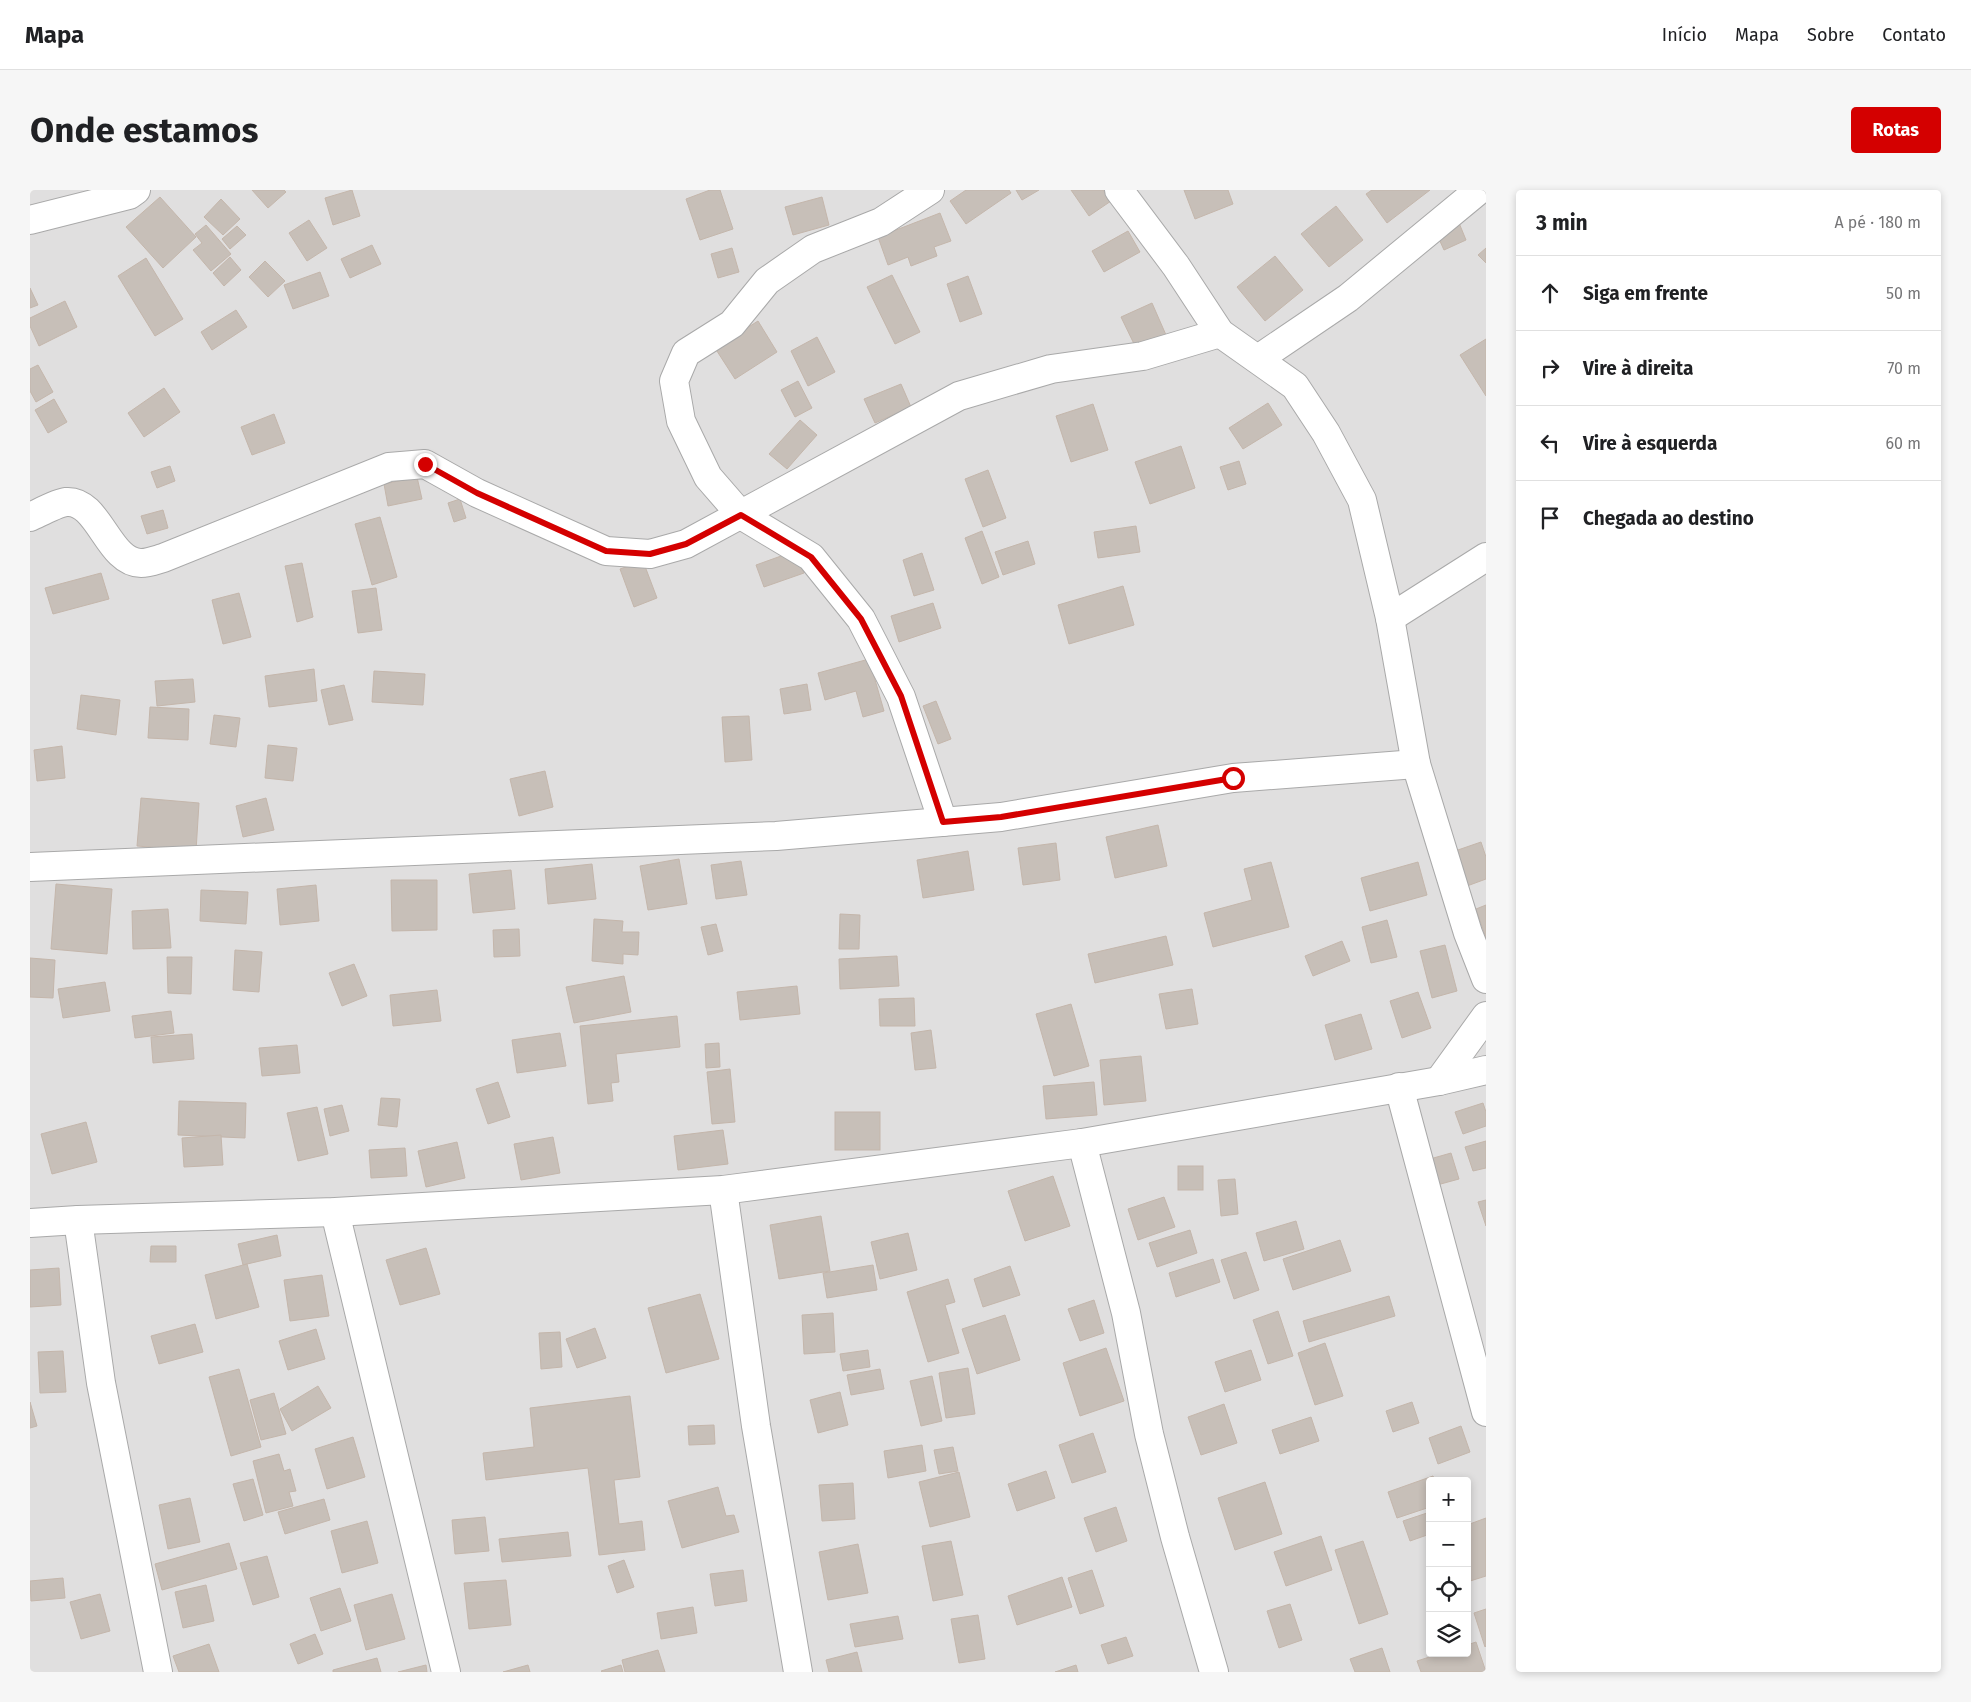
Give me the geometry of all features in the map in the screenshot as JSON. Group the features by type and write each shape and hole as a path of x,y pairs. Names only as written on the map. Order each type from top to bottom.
{"street":[{"path":"30,220 129,195 136,190"},
{"path":"930,190 881,222 813,249 767,281 732,324 686,353 674,381 681,421 708,477 741,515 811,557 861,619 901,696 943,822"},
{"path":"1119,190 1176,266 1220,333 1295,386 1326,433 1362,500 1390,618 1416,764 1468,933 1486,978"},
{"path":"1258,359 1348,298 1479,190"},
{"path":"30,517 66,502 79,504 88,512 124,559 140,563 163,558 389,467 425,464 477,493 606,551 650,554 686,544 958,396 1050,369 1142,356 1220,333"},
{"path":"1390,618 1486,557"},
{"path":"30,867 776,836 1001,817 1233,778 1416,764"},
{"path":"1439,1081 1486,1016"},
{"path":"30,1224 78,1220 335,1212 723,1190 1082,1142 1439,1081 1486,1070"},
{"path":"1399,1087 1486,1412"},
{"path":"1082,1142 1126,1313 1149,1434 1175,1537 1214,1672"},
{"path":"723,1190 756,1426 798,1672"},
{"path":"335,1212 446,1672"},
{"path":"78,1220 101,1384 158,1672"}],"shaded area":[{"path":"30,190 1486,190 1486,1672 30,1672"}],"building":[{"path":"252,190 284,190 286,192 268,208"},
{"path":"352,190 360,216 333,225 325,198"},
{"path":"710,190 720,190 733,229 700,240 686,199"},
{"path":"966,190 1009,190 1011,193 966,224 950,201"},
{"path":"1016,190 1039,190 1022,200"},
{"path":"1071,190 1103,190 1111,201 1089,216"},
{"path":"1184,190 1228,190 1233,204 1195,219"},
{"path":"1372,190 1430,190 1387,223 1366,194"},
{"path":"160,197 196,237 163,268 126,227"},
{"path":"822,197 829,225 793,235 785,207"},
{"path":"221,199 240,219 223,235 204,217"},
{"path":"1336,206 1363,240 1329,267 1301,234"},
{"path":"940,213 951,241 934,247 937,256 911,266 908,257 888,265 878,237"},
{"path":"1457,218 1466,240 1444,250 1434,228"},
{"path":"309,220 327,248 307,261 289,233"},
{"path":"206,225 231,254 211,271 193,250 202,243 195,234"},
{"path":"237,226 246,235 230,249 222,239"},
{"path":"1128,231 1140,252 1104,272 1092,251"},
{"path":"372,245 381,264 350,278 341,259"},
{"path":"732,248 739,272 718,278 711,254"},
{"path":"1486,248 1486,263 1478,255"},
{"path":"1275,256 1303,290 1265,321 1237,287"},
{"path":"230,257 241,270 224,286 213,273"},
{"path":"146,258 183,319 155,336 118,276"},
{"path":"265,261 285,281 268,297 249,277"},
{"path":"320,272 329,296 293,309 284,285"},
{"path":"892,275 920,332 895,344 867,287"},
{"path":"968,276 982,314 960,322 947,284"},
{"path":"30,288 38,305 30,308"},
{"path":"65,301 77,327 39,346 30,326 30,318"},
{"path":"1152,303 1166,335 1136,348 1121,317"},
{"path":"236,310 247,327 212,350 201,332"},
{"path":"758,321 777,352 735,379 715,348"},
{"path":"817,337 835,372 808,386 791,351"},
{"path":"1486,339 1486,396 1460,355"},
{"path":"38,365 53,392 36,402 30,391 30,369"},
{"path":"798,381 812,408 795,417 781,390"},
{"path":"901,384 911,407 875,423 864,399"},
{"path":"164,388 180,412 144,437 128,413"},
{"path":"54,399 67,422 48,433 35,410"},
{"path":"1268,403 1282,425 1243,449 1229,428"},
{"path":"1093,404 1108,450 1071,462 1056,416"},
{"path":"274,414 285,443 252,455 241,427"},
{"path":"800,420 817,435 787,469 769,454"},
{"path":"1181,446 1195,488 1150,504 1135,462"},
{"path":"1239,461 1246,484 1228,490 1220,467"},
{"path":"170,466 175,481 157,488 151,472"},
{"path":"988,470 1006,518 983,527 965,479"},
{"path":"417,477 422,499 388,506 384,484"},
{"path":"460,499 466,518 454,522 448,503"},
{"path":"163,510 168,528 147,534 141,516"},
{"path":"380,517 397,577 372,585 355,524"},
{"path":"1136,526 1140,552 1098,558 1094,532"},
{"path":"982,531 999,577 982,584 965,538"},
{"path":"1028,541 1035,564 1003,575 995,552"},
{"path":"795,551 804,573 764,587 756,565"},
{"path":"922,553 934,590 914,596 903,560"},
{"path":"643,561 657,598 634,607 620,569"},
{"path":"302,563 313,617 297,622 285,566"},
{"path":"101,573 109,599 53,614 45,588"},
{"path":"1123,586 1134,625 1069,644 1058,605"},
{"path":"376,588 382,630 358,633 352,591"},
{"path":"239,593 251,637 223,644 212,600"},
{"path":"933,603 941,628 899,642 891,616"},
{"path":"869,659 884,711 863,717 856,691 825,700 818,673"},
{"path":"314,669 317,701 269,707 265,676"},
{"path":"374,671 425,674 423,705 372,702"},
{"path":"193,679 195,702 157,706 155,681"},
{"path":"807,684 811,710 784,714 780,689"},
{"path":"344,685 353,720 329,725 321,690"},
{"path":"81,695 120,700 116,735 77,729"},
{"path":"936,701 951,739 938,744 923,706"},
{"path":"150,707 189,709 188,740 148,738"},
{"path":"214,715 240,718 236,747 210,744"},
{"path":"749,716 752,760 725,762 722,717"},
{"path":"268,745 297,748 293,781 265,778"},
{"path":"62,746 65,778 37,781 34,750"},
{"path":"545,771 553,807 519,816 510,779"},
{"path":"141,798 199,803 196,851 137,846"},
{"path":"266,798 274,830 243,837 236,806"},
{"path":"1158,825 1167,866 1115,878 1106,837"},
{"path":"1481,842 1486,857 1486,879 1467,886 1455,851"},
{"path":"1056,843 1060,880 1023,885 1018,848"},
{"path":"968,851 974,890 923,898 917,860"},
{"path":"679,859 687,904 648,910 640,866"},
{"path":"741,861 747,895 716,899 711,865"},
{"path":"1271,862 1289,927 1213,947 1204,913 1252,900 1244,869"},
{"path":"1418,862 1427,895 1370,911 1361,878"},
{"path":"592,864 596,899 548,904 545,869"},
{"path":"511,870 515,909 473,913 469,874"},
{"path":"391,880 437,880 437,930 392,931"},
{"path":"56,884 112,889 107,954 51,949"},
{"path":"316,885 319,921 280,925 277,889"},
{"path":"201,890 248,892 246,924 200,921"},
{"path":"1486,905 1486,938 1476,909"},
{"path":"168,909 171,948 133,949 132,911"},
{"path":"840,914 860,915 859,949 839,949"},
{"path":"594,919 623,921 622,932 639,932 638,955 623,954 623,964 592,961"},
{"path":"1387,920 1397,957 1371,963 1362,927"},
{"path":"716,924 723,951 708,955 701,927"},
{"path":"519,929 520,956 494,957 493,930"},
{"path":"1166,936 1173,965 1095,983 1088,954"},
{"path":"1342,941 1350,961 1313,976 1305,956"},
{"path":"1445,945 1457,991 1432,998 1420,951"},
{"path":"235,950 262,952 259,992 233,990"},
{"path":"897,956 899,986 840,989 839,959"},
{"path":"167,957 192,957 191,994 168,993"},
{"path":"30,958 55,960 53,998 30,997"},
{"path":"354,964 367,996 342,1006 329,973"},
{"path":"624,976 631,1012 574,1023 566,987"},
{"path":"105,982 110,1011 63,1018 58,989"},
{"path":"797,986 800,1014 740,1020 737,992"},
{"path":"1192,989 1198,1024 1166,1029 1159,994"},
{"path":"437,990 441,1021 393,1026 390,995"},
{"path":"1418,992 1431,1028 1402,1038 1390,1001"},
{"path":"914,998 915,1026 880,1026 879,999"},
{"path":"1071,1004 1089,1066 1054,1076 1036,1014"},
{"path":"171,1011 174,1033 135,1038 132,1016"},
{"path":"1361,1014 1372,1049 1335,1060 1325,1025"},
{"path":"677,1016 680,1047 616,1054 619,1082 611,1083 613,1101 588,1104 580,1026"},
{"path":"931,1030 936,1068 915,1070 911,1033"},
{"path":"560,1033 566,1066 517,1073 512,1040"},
{"path":"192,1034 194,1059 153,1063 151,1037"},
{"path":"719,1043 720,1067 706,1068 705,1044"},
{"path":"297,1045 300,1073 262,1076 259,1048"},
{"path":"1141,1056 1146,1101 1104,1105 1100,1060"},
{"path":"730,1069 735,1122 712,1124 707,1072"},
{"path":"498,1082 510,1117 488,1124 476,1089"},
{"path":"1094,1082 1097,1115 1046,1119 1043,1086"},
{"path":"381,1098 400,1099 397,1127 378,1125"},
{"path":"179,1101 246,1103 245,1138 178,1135"},
{"path":"1483,1103 1486,1112 1486,1126 1463,1134 1455,1112"},
{"path":"342,1105 349,1131 330,1136 324,1109"},
{"path":"317,1107 328,1154 298,1161 287,1113"},
{"path":"835,1112 880,1112 880,1150 835,1150"},
{"path":"86,1122 97,1162 52,1174 41,1134"},
{"path":"723,1130 728,1164 678,1170 674,1136"},
{"path":"221,1135 223,1165 184,1167 182,1138"},
{"path":"553,1137 560,1173 521,1180 514,1144"},
{"path":"1486,1141 1486,1168 1473,1171 1465,1147"},
{"path":"457,1142 465,1178 426,1187 418,1151"},
{"path":"405,1148 407,1176 371,1178 369,1150"},
{"path":"1451,1153 1459,1179 1437,1185 1430,1159"},
{"path":"1178,1166 1203,1166 1203,1190 1178,1190"},
{"path":"1053,1176 1070,1226 1025,1241 1008,1191"},
{"path":"1235,1179 1238,1214 1221,1216 1218,1180"},
{"path":"1164,1197 1175,1227 1138,1240 1128,1209"},
{"path":"1486,1200 1486,1226 1478,1202"},
{"path":"821,1216 830,1271 779,1279 770,1225"},
{"path":"1296,1221 1304,1249 1264,1261 1256,1233"},
{"path":"1190,1230 1197,1253 1157,1267 1149,1243"},
{"path":"908,1233 917,1270 880,1279 871,1242"},
{"path":"277,1235 281,1256 243,1265 238,1244"},
{"path":"1340,1240 1351,1271 1293,1290 1283,1259"},
{"path":"151,1246 176,1246 176,1262 150,1262"},
{"path":"426,1248 440,1294 400,1305 386,1260"},
{"path":"1246,1252 1259,1290 1234,1299 1221,1260"},
{"path":"1213,1259 1220,1282 1176,1297 1169,1273"},
{"path":"247,1264 259,1307 216,1319 205,1275"},
{"path":"873,1265 877,1290 827,1298 823,1273"},
{"path":"1010,1266 1020,1295 983,1307 974,1279"},
{"path":"59,1268 61,1305 30,1307 30,1270"},
{"path":"322,1275 329,1316 290,1321 284,1280"},
{"path":"948,1279 955,1302 945,1305 959,1353 928,1362 907,1292"},
{"path":"700,1294 719,1359 666,1373 648,1308"},
{"path":"1389,1296 1395,1316 1309,1342 1303,1321"},
{"path":"1094,1300 1104,1333 1080,1341 1068,1309"},
{"path":"1278,1311 1293,1356 1268,1364 1253,1320"},
{"path":"833,1313 835,1352 804,1354 802,1315"},
{"path":"1005,1315 1020,1360 977,1374 962,1329"},
{"path":"195,1324 203,1352 159,1364 151,1336"},
{"path":"595,1328 606,1358 577,1368 566,1339"},
{"path":"316,1329 325,1359 288,1370 279,1341"},
{"path":"560,1332 562,1367 541,1369 539,1333"},
{"path":"1325,1343 1343,1396 1315,1405 1298,1353"},
{"path":"1106,1348 1124,1401 1080,1416 1063,1363"},
{"path":"868,1350 870,1367 843,1371 840,1354"},
{"path":"1251,1350 1261,1380 1225,1392 1215,1362"},
{"path":"63,1351 66,1392 40,1393 38,1352"},
{"path":"968,1368 975,1414 946,1418 939,1373"},
{"path":"239,1369 261,1447 231,1456 209,1377"},
{"path":"880,1369 884,1389 851,1395 847,1375"},
{"path":"932,1376 942,1421 921,1426 910,1381"},
{"path":"318,1386 331,1408 292,1431 280,1409"},
{"path":"840,1392 848,1425 818,1433 810,1400"},
{"path":"274,1393 286,1434 261,1440 250,1400"},
{"path":"630,1396 640,1477 614,1480 619,1524 642,1521 645,1550 599,1555 588,1468 486,1480 483,1453 534,1447 530,1408"},
{"path":"30,1402 37,1426 30,1428"},
{"path":"1412,1402 1419,1423 1393,1432 1386,1411"},
{"path":"1224,1404 1237,1443 1201,1455 1188,1417"},
{"path":"1311,1417 1319,1441 1280,1454 1272,1430"},
{"path":"714,1425 715,1444 689,1445 688,1426"},
{"path":"1461,1426 1470,1452 1438,1464 1429,1438"},
{"path":"1093,1433 1106,1472 1072,1483 1059,1445"},
{"path":"353,1437 365,1477 327,1489 315,1449"},
{"path":"922,1445 926,1471 888,1478 884,1451"},
{"path":"953,1447 958,1471 939,1474 934,1450"},
{"path":"279,1454 284,1471 290,1469 296,1491 289,1492 293,1506 266,1513 253,1461"},
{"path":"1046,1471 1055,1498 1017,1511 1008,1484"},
{"path":"959,1472 970,1517 930,1527 919,1482"},
{"path":"1426,1478 1426,1508 1397,1518 1388,1492"},
{"path":"253,1479 263,1515 244,1521 233,1484"},
{"path":"1265,1482 1282,1534 1235,1550 1218,1498"},
{"path":"853,1483 855,1519 822,1521 819,1485"},
{"path":"718,1487 726,1516 734,1515 739,1532 682,1548 668,1501"},
{"path":"190,1498 200,1542 168,1549 159,1505"},
{"path":"324,1499 330,1520 285,1534 278,1512"},
{"path":"1116,1507 1127,1541 1096,1552 1084,1518"},
{"path":"1426,1513 1426,1535 1410,1541 1403,1521"},
{"path":"485,1517 489,1551 455,1554 452,1520"},
{"path":"1486,1518 1486,1576 1471,1581 1471,1567 1471,1524"},
{"path":"367,1521 378,1563 342,1573 331,1531"},
{"path":"568,1532 571,1556 502,1562 499,1539"},
{"path":"1321,1536 1332,1570 1286,1586 1274,1552"},
{"path":"951,1541 963,1595 933,1601 922,1546"},
{"path":"1363,1541 1388,1614 1359,1624 1335,1550"},
{"path":"229,1543 237,1569 162,1590 155,1564"},
{"path":"858,1544 868,1593 828,1600 819,1552"},
{"path":"267,1556 279,1597 253,1605 240,1563"},
{"path":"624,1560 634,1587 617,1593 608,1566"},
{"path":"743,1570 747,1601 715,1606 710,1574"},
{"path":"1092,1570 1104,1606 1080,1614 1068,1578"},
{"path":"1062,1577 1072,1607 1017,1625 1008,1596"},
{"path":"63,1578 65,1598 31,1601 30,1581"},
{"path":"506,1580 511,1625 469,1629 464,1583"},
{"path":"206,1585 214,1621 183,1628 175,1592"},
{"path":"340,1588 351,1621 321,1631 310,1598"},
{"path":"100,1594 110,1631 81,1639 70,1602"},
{"path":"392,1594 405,1639 366,1650 354,1605"},
{"path":"1290,1604 1302,1640 1279,1648 1267,1611"},
{"path":"693,1607 697,1633 661,1639 657,1613"},
{"path":"1486,1609 1486,1646 1485,1647 1474,1613"},
{"path":"978,1615 985,1659 959,1663 951,1619"},
{"path":"898,1616 903,1639 855,1647 850,1624"},
{"path":"315,1634 323,1654 298,1664 290,1644"},
{"path":"1126,1637 1133,1656 1108,1664 1101,1645"},
{"path":"1476,1642 1486,1672 1421,1672 1417,1661 1430,1657 1471,1657 1471,1644"},
{"path":"209,1644 219,1672 179,1672 173,1656"},
{"path":"1382,1648 1390,1672 1355,1672 1350,1659"},
{"path":"658,1650 665,1672 625,1672 622,1660"},
{"path":"857,1652 862,1672 829,1672 826,1660"},
{"path":"377,1658 381,1672 333,1672 333,1670"},
{"path":"426,1665 427,1672 398,1672"},
{"path":"528,1665 530,1672 503,1672"},
{"path":"621,1665 623,1672 601,1671"},
{"path":"1076,1665 1078,1672 1055,1672"}],"route":[{"path":"425,464 477,493 606,551 650,554 686,544 741,515 811,557 861,619 901,696 943,822 1001,817 1233,778"}]}
